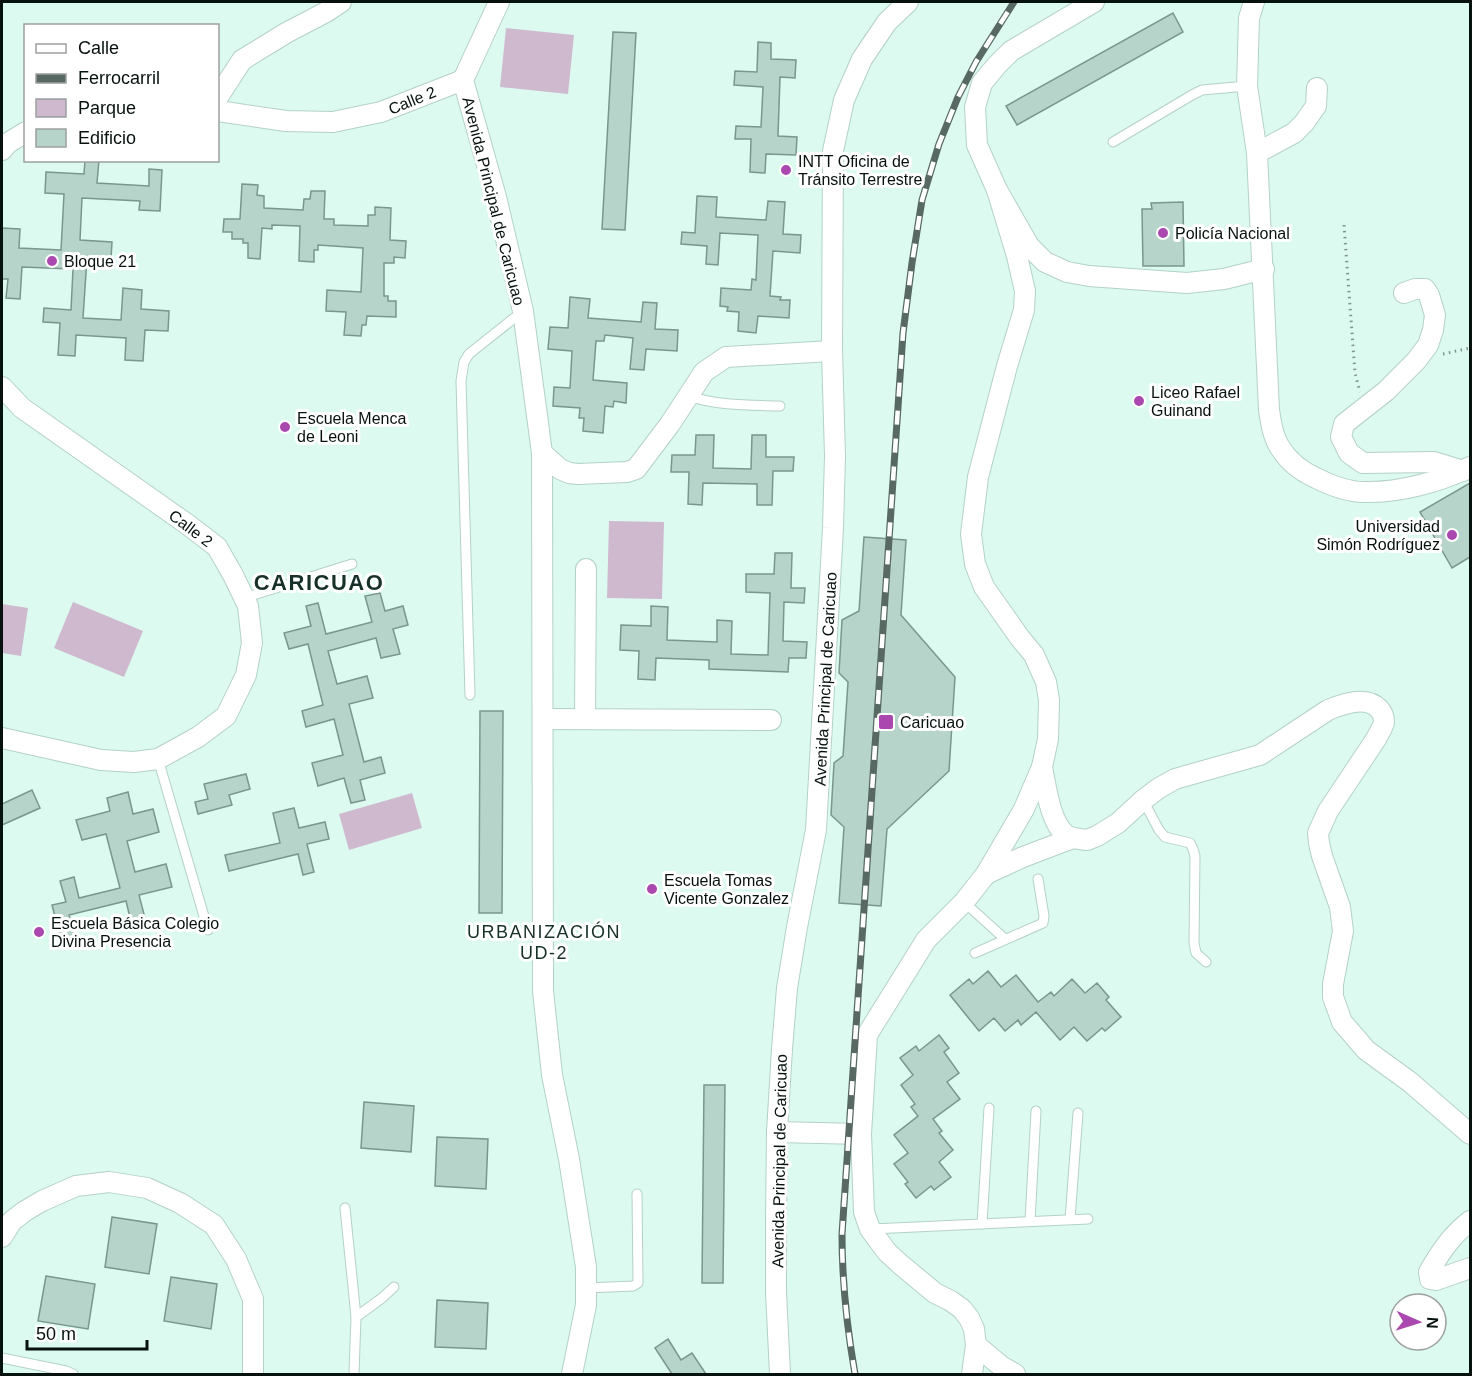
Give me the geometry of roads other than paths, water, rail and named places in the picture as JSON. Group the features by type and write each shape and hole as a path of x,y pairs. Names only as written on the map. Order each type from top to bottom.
{"street":[{"path":"219,95 242,60 342,2"},
{"name":"Avenida Principal de Caricuao","path":"499,2 463,80 496,197 522,311 542,453 543,991 552,1075 586,1267 587,1288 586,1305 572,1374"},
{"name":"Avenida Principal de Caricuao","path":"780,1374 776,1292 777,1132 782,1049 787,988 816,830 834,528 833,151 848,88 862,58 888,22 908,2"},
{"path":"1094,2 1011,51 982,83 975,107 977,145 997,190 1029,246 1045,262 1067,272 1089,276 1187,283 1224,279 1263,268"},
{"path":"1254,2 1249,18 1247,86 1257,153 1269,410 1273,431 1281,450 1299,468 1323,482 1362,492 1411,487 1467,469"},
{"name":"Calle 2","path":"219,111 286,121 333,122 381,112 463,80"},
{"path":"1257,153 1294,134 1316,106 1317,88"},
{"path":"2,150 8,143 24,133"},
{"path":"972,1374 976,1345 974,1329 962,1309 935,1293 900,1264 887,1252 870,1229 864,1212 861,1134 867,1035 926,940 964,902 986,874 1024,809 1042,767 1048,739 1049,700 1046,682 1034,655 984,587 975,564 971,534 978,477 1024,310 1025,291 997,190"},
{"path":"1404,293 1415,289 1425,289 1429,295 1435,315 1428,345 1416,361 1386,391 1344,424 1341,437 1348,453 1362,463 1434,462 1467,469"},
{"path":"542,453 568,473 627,472 636,469 704,372 726,357 832,351"},
{"name":"Calle 2","path":"2,387 22,408 217,547 248,606 252,643 246,675 226,716 198,737 158,759 134,762 101,760 2,738"},
{"path":"585,719 586,569"},
{"path":"1042,767 1056,823 1065,835 1087,840 1118,823 1143,800 1175,779 1260,755 1328,710 1340,705 1352,702 1374,704 1382,712 1384,720 1382,728 1328,811 1318,833 1318,843 1340,907 1343,931 1333,984 1333,997 1342,1022 1366,1050 1410,1082 1470,1134"},
{"path":"543,719 771,720"},
{"path":"986,874 1073,838"},
{"path":"777,1132 861,1134"},
{"path":"2,1237 12,1221 25,1211 76,1186 109,1182 138,1186 180,1203 214,1225 236,1259 253,1299 253,1374"},
{"path":"1470,1221 1447,1242 1429,1272 1430,1279 1436,1280 1470,1268"},
{"path":"976,1345 1001,1366 1015,1374"}],"lane":[{"path":"1113,142 1202,90 1247,86"},
{"path":"470,695 461,381 464,362 469,354 522,311"},
{"path":"689,396 699,400 727,404 780,406"},
{"path":"244,598 352,564"},
{"path":"158,759 208,930"},
{"path":"1143,800 1159,831 1165,837 1190,843 1193,849 1195,856 1194,943 1196,952 1206,963"},
{"path":"975,953 1043,923 1038,879"},
{"path":"964,902 1005,939"},
{"path":"982,1224 989,1108"},
{"path":"1030,1221 1036,1111"},
{"path":"1070,1219 1078,1113"},
{"path":"587,1288 633,1286 638,1283 637,1194"},
{"path":"345,1208 356,1317 354,1374"},
{"path":"870,1229 1088,1219"},
{"path":"356,1317 394,1287"},
{"path":"2,1358 73,1374"}],"railway":[{"path":"855,1374 846,1304 842,1234 903,333 922,200 939,144 958,97 976,62 1014,2"}],"place":[{"name":"INTT Oficina de Tránsito Terrestre","path":"786,170"},
{"name":"Policía Nacional","path":"1163,233"},
{"name":"Bloque 21","path":"52,261"},
{"name":"Liceo Rafael Guinand","path":"1139,401"},
{"name":"Escuela Menca de Leoni","path":"285,427"},
{"name":"Universidad Simón Rodríguez","path":"1452,535"},
{"name":"Caricuao","path":"886,722"},
{"name":"Escuela Tomas Vicente Gonzalez","path":"652,889"},
{"name":"Escuela Básica Colegio Divina Presencia","path":"39,932"}],"district":[{"name":"CARICUAO","path":"319,582"},
{"name":"URBANIZACIÓN UD-2","path":"544,942"}]}
